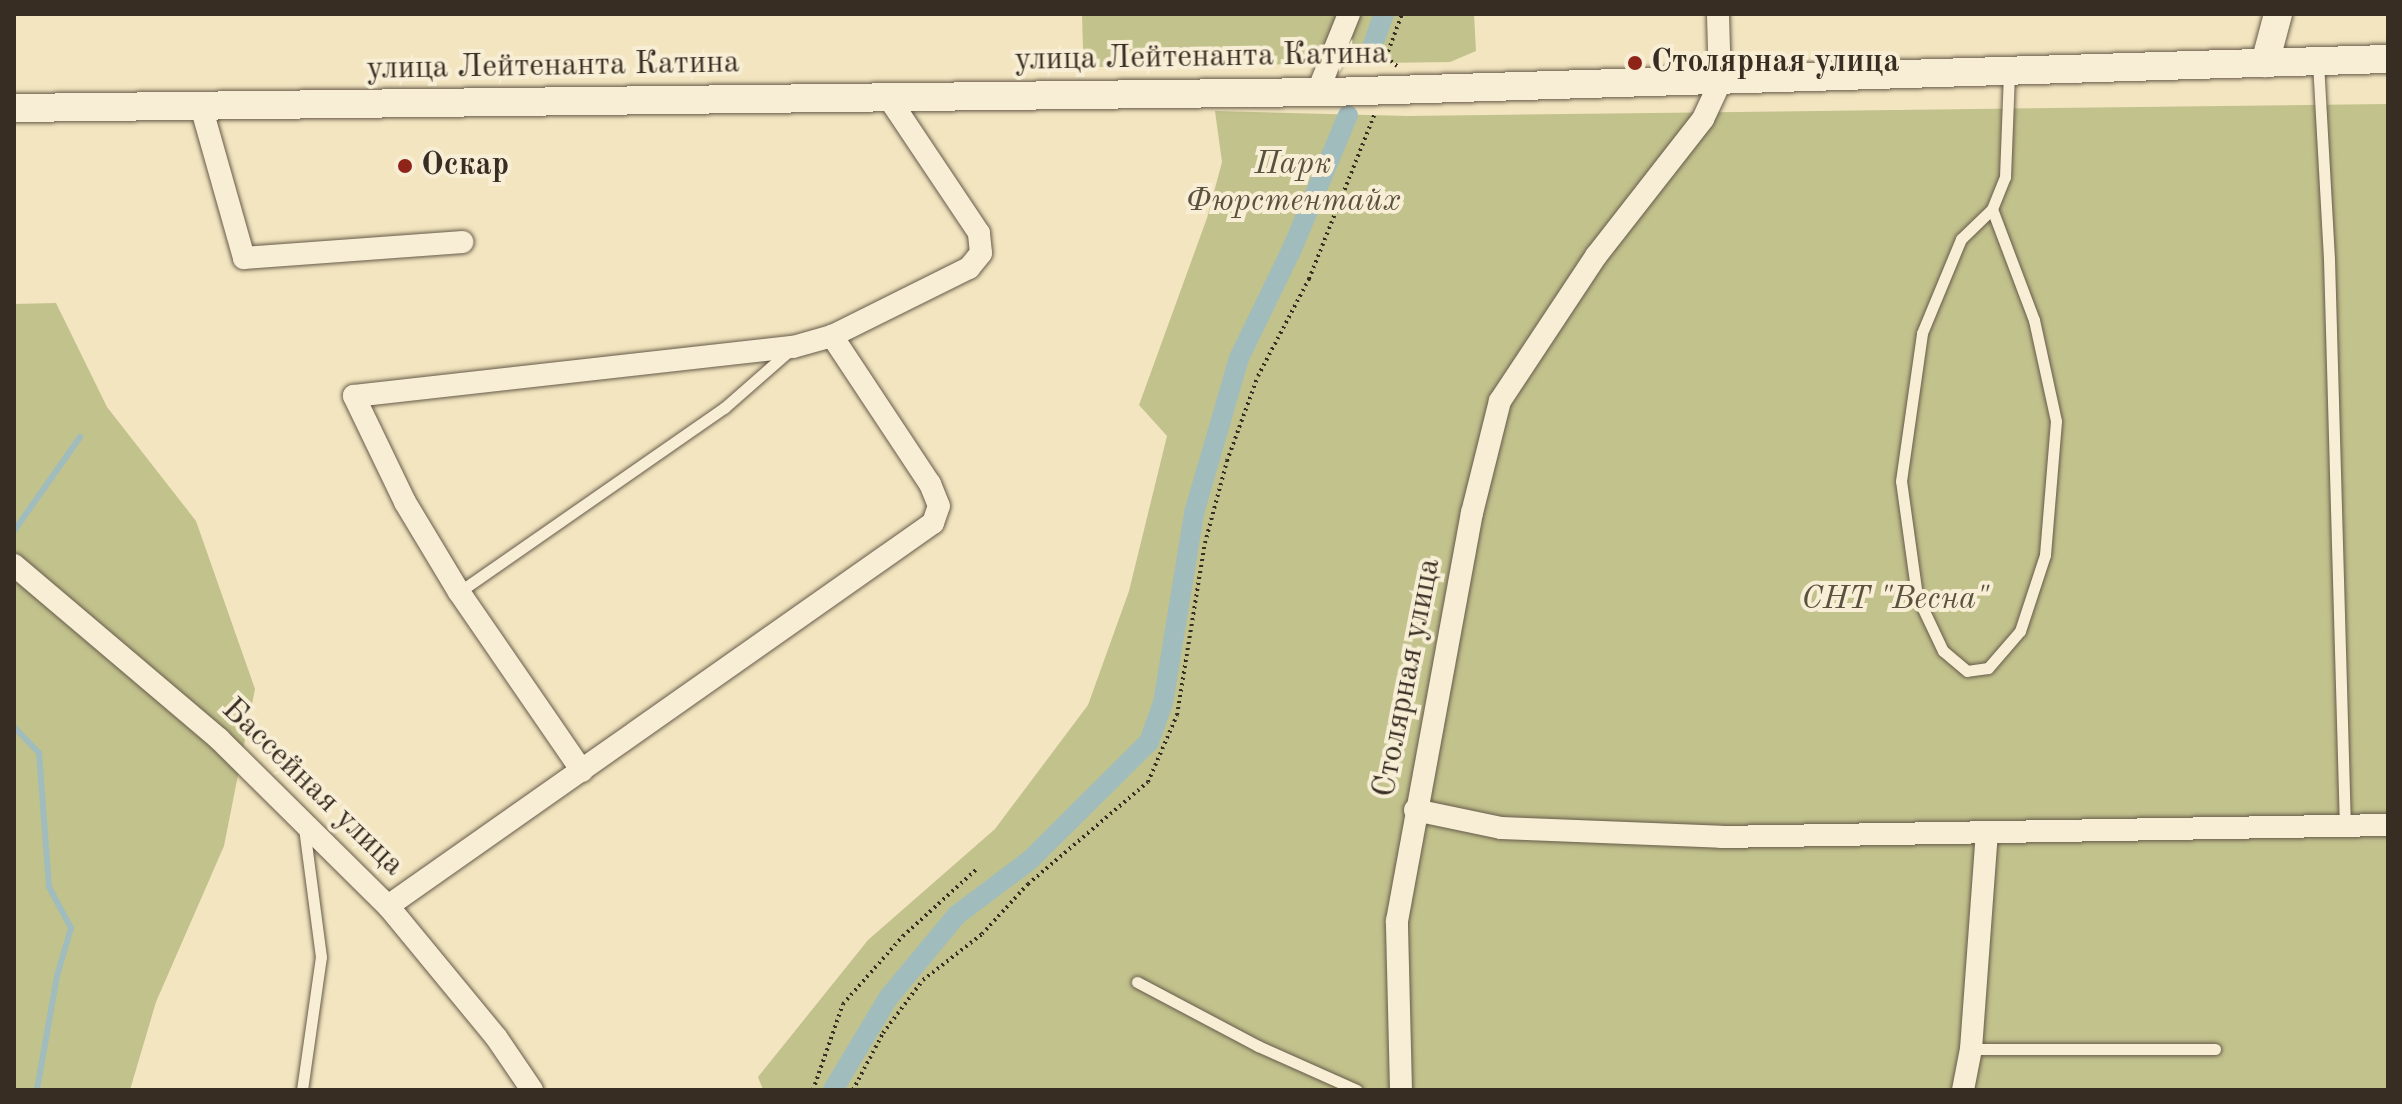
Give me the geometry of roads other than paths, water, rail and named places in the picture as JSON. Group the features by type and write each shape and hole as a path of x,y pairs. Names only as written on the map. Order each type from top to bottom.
{"street":[{"path":"1318,91 1349,14"},
{"name":"Столярная улица","path":"1401,1090 1397,921 1472,513 1500,401 1596,256 1703,119 1720,83 1718,14"},
{"path":"2265,63 2278,14"},
{"name":"улица Лейтенанта Катина","path":"14,108 1720,83 2388,59"},
{"path":"582,771 459,592 405,502 354,396 793,347 832,336 969,268 981,253 979,233 888,97"},
{"path":"201,106 244,258 462,242"},
{"path":"388,906 933,523 939,506 930,484 832,336"},
{"name":"Бассейная улица","path":"14,565 219,739 388,906 496,1037 532,1090"},
{"path":"1415,810 1501,828 1705,836 2388,825"},
{"path":"1963,1090 1971,1049 1987,833"}],"lane":[{"path":"2318,61 2329,259 2345,827"},
{"path":"1992,209 2034,320 2056,421 2045,555 2020,631 1988,668 1967,671 1943,651 1917,596 1901,481 1922,333 1961,239 1992,209 2005,177 2009,73"},
{"path":"459,592 724,408 793,347"},
{"path":"302,1090 321,957 304,823"},
{"path":"1137,982 1258,1046 1357,1090"},
{"path":"1971,1049 2215,1049"}],"waterway":[{"path":"1370,53 1384,14"},
{"path":"833,1090 888,998 957,915 1030,860 1149,742 1163,703 1194,513 1239,358 1292,249 1348,115"},
{"path":"14,531 80,437"},
{"path":"14,727 39,753 49,887 71,928 57,976 37,1090"}],"place":[{"name":"Столярная улица","path":"1635,63"},
{"name":"Оскар","path":"405,166"}],"park label":[{"name":"Парк Фюрстентайх","path":"1293,184"},
{"name":"СНТ \"Весна\"","path":"1895,600"}]}
